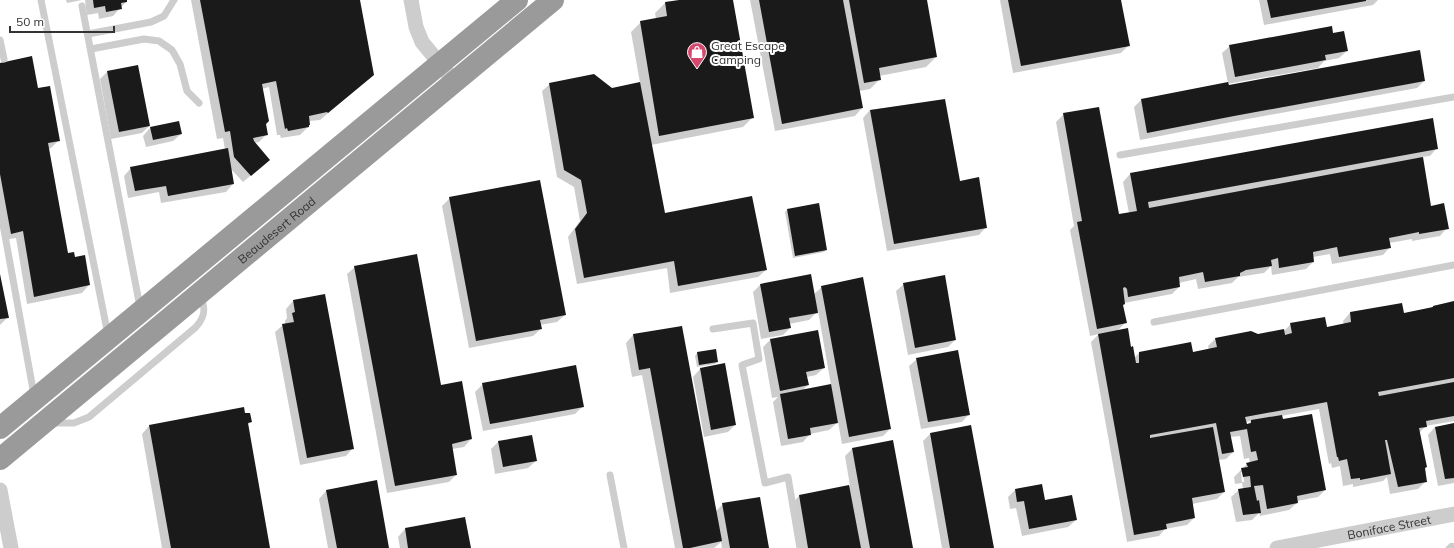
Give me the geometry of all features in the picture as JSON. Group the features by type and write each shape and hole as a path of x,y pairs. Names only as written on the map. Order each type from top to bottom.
{"highway":[{"name":"Beaudesert Road","path":"0,459 44,422 192,284 439,64 516,0"},
{"name":"Beaudesert Road","path":"0,428 141,311 192,284 454,81 552,0"}],"street":[{"path":"411,0 419,35 426,48 454,81"},
{"path":"0,490 11,548"},
{"name":"Boniface Street","path":"1278,548 1454,514"}],"lane":[{"path":"41,0 108,338"},
{"path":"88,34 151,22 164,16 174,0"},
{"path":"82,6 141,311"},
{"path":"91,49 144,39 159,41 172,50 180,64 187,91 199,103"},
{"path":"0,40 4,59"},
{"path":"1120,155 1454,97"},
{"path":"0,208 35,399"},
{"path":"1154,322 1454,265"},
{"path":"712,329 753,323 759,359 742,365 765,483 788,477 800,548"},
{"path":"610,474 624,548"}],"building":[{"path":"93,0 127,0 127,2 121,3 122,9 106,12 105,6 94,8"},
{"path":"200,0 360,0 374,75 328,113 309,116 309,127 288,131 287,128 285,129 276,81 262,84 269,121 266,124 268,135 253,138 270,160 251,176 234,157 230,131 225,132"},
{"name":"Great Escape Camping","path":"679,0 733,0 754,118 659,136 640,21 667,16 665,2"},
{"path":"759,0 843,0 863,108 782,124"},
{"path":"849,0 927,0 937,57 879,68 881,80 864,83"},
{"path":"1008,0 1121,0 1130,46 1021,66"},
{"path":"1267,0 1366,0 1366,1 1271,18"},
{"path":"1332,26 1333,33 1344,31 1348,51 1325,55 1326,60 1235,77 1229,45"},
{"path":"1420,50 1425,81 1147,133 1141,99 1228,82 1229,85"},
{"path":"32,56 38,88 50,86 60,141 48,143 68,253 74,252 75,257 85,255 90,285 34,297 23,231 11,234 0,174 0,63"},
{"path":"138,65 150,126 119,132 107,71"},
{"path":"594,74 612,88 640,82 665,213 752,196 767,270 678,286 674,261 584,278 575,229 587,213 581,180 564,170 549,83"},
{"path":"945,99 960,181 979,177 987,228 894,244 870,110"},
{"path":"1099,107 1119,214 1137,211 1130,173 1433,118 1438,149 1148,202 1149,208 1423,157 1431,206 1444,203 1449,229 1419,234 1419,232 1389,238 1391,248 1339,257 1337,247 1313,252 1314,262 1279,268 1278,258 1271,260 1272,266 1246,270 1240,273 1240,276 1205,282 1203,272 1179,277 1180,287 1128,297 1127,289 1125,287 1123,288 1125,304 1123,305 1127,323 1097,329 1077,222 1082,221 1063,113"},
{"path":"179,121 182,134 153,140 150,127"},
{"path":"228,148 234,184 168,196 166,186 135,191 130,167"},
{"path":"540,180 566,315 540,320 542,329 476,341 449,197"},
{"path":"819,203 827,250 795,256 787,209"},
{"path":"417,254 441,385 462,381 472,439 452,444 457,475 395,486 354,266"},
{"path":"0,274 9,318 0,319"},
{"path":"811,274 818,313 789,318 791,328 769,332 760,284"},
{"path":"945,275 956,340 915,348 903,283"},
{"path":"863,277 891,429 849,437 821,286"},
{"path":"325,294 354,449 307,458 282,324 294,322 292,313 295,312 293,300"},
{"path":"1454,301 1454,378 1378,392 1379,396 1454,382 1454,416 1426,421 1427,427 1419,428 1427,467 1425,468 1427,482 1398,487 1387,440 1385,440 1391,474 1360,480 1360,478 1351,479 1347,459 1339,461 1337,457 1327,402 1245,417 1247,424 1251,423 1251,420 1282,415 1283,419 1312,414 1326,490 1297,496 1298,503 1267,509 1263,485 1254,486 1257,501 1259,500 1261,513 1243,515 1238,489 1251,487 1250,476 1243,477 1241,468 1248,467 1246,463 1258,460 1256,451 1251,452 1247,429 1230,432 1234,452 1222,454 1216,423 1150,435 1150,438 1213,427 1225,492 1192,498 1195,518 1166,524 1167,529 1134,535 1098,334 1128,328 1131,347 1133,346 1136,363 1139,363 1139,352 1191,342 1193,352 1217,347 1215,338 1251,331 1258,334 1284,329 1285,335 1292,333 1290,323 1325,317 1327,327 1351,322 1350,312 1402,303 1404,313"},
{"path":"682,326 722,541 690,548 683,548 650,368 639,370 633,334"},
{"path":"818,330 825,368 806,372 809,385 780,391 770,339"},
{"path":"716,349 718,362 699,365 697,352"},
{"path":"958,350 970,415 928,422 916,358"},
{"path":"725,363 736,425 711,430 700,368"},
{"path":"576,365 584,407 490,424 482,383"},
{"path":"831,384 838,423 810,428 811,435 788,439 780,394"},
{"path":"244,407 245,413 250,413 252,422 248,423 270,548 171,548 149,425"},
{"path":"1454,423 1454,478 1445,479 1435,427"},
{"path":"971,425 994,548 950,548 930,433"},
{"path":"532,435 537,461 503,467 498,441"},
{"path":"893,440 913,548 870,548 852,448"},
{"path":"377,480 389,548 337,548 326,490"},
{"path":"1042,484 1045,500 1072,495 1077,520 1029,529 1024,501 1017,502 1015,489"},
{"path":"849,485 861,548 808,548 799,495"},
{"path":"760,497 769,548 730,548 722,503"},
{"path":"465,517 471,548 408,548 405,528"}],"place":[{"name":"Great Escape Camping","path":"697,69"}]}
